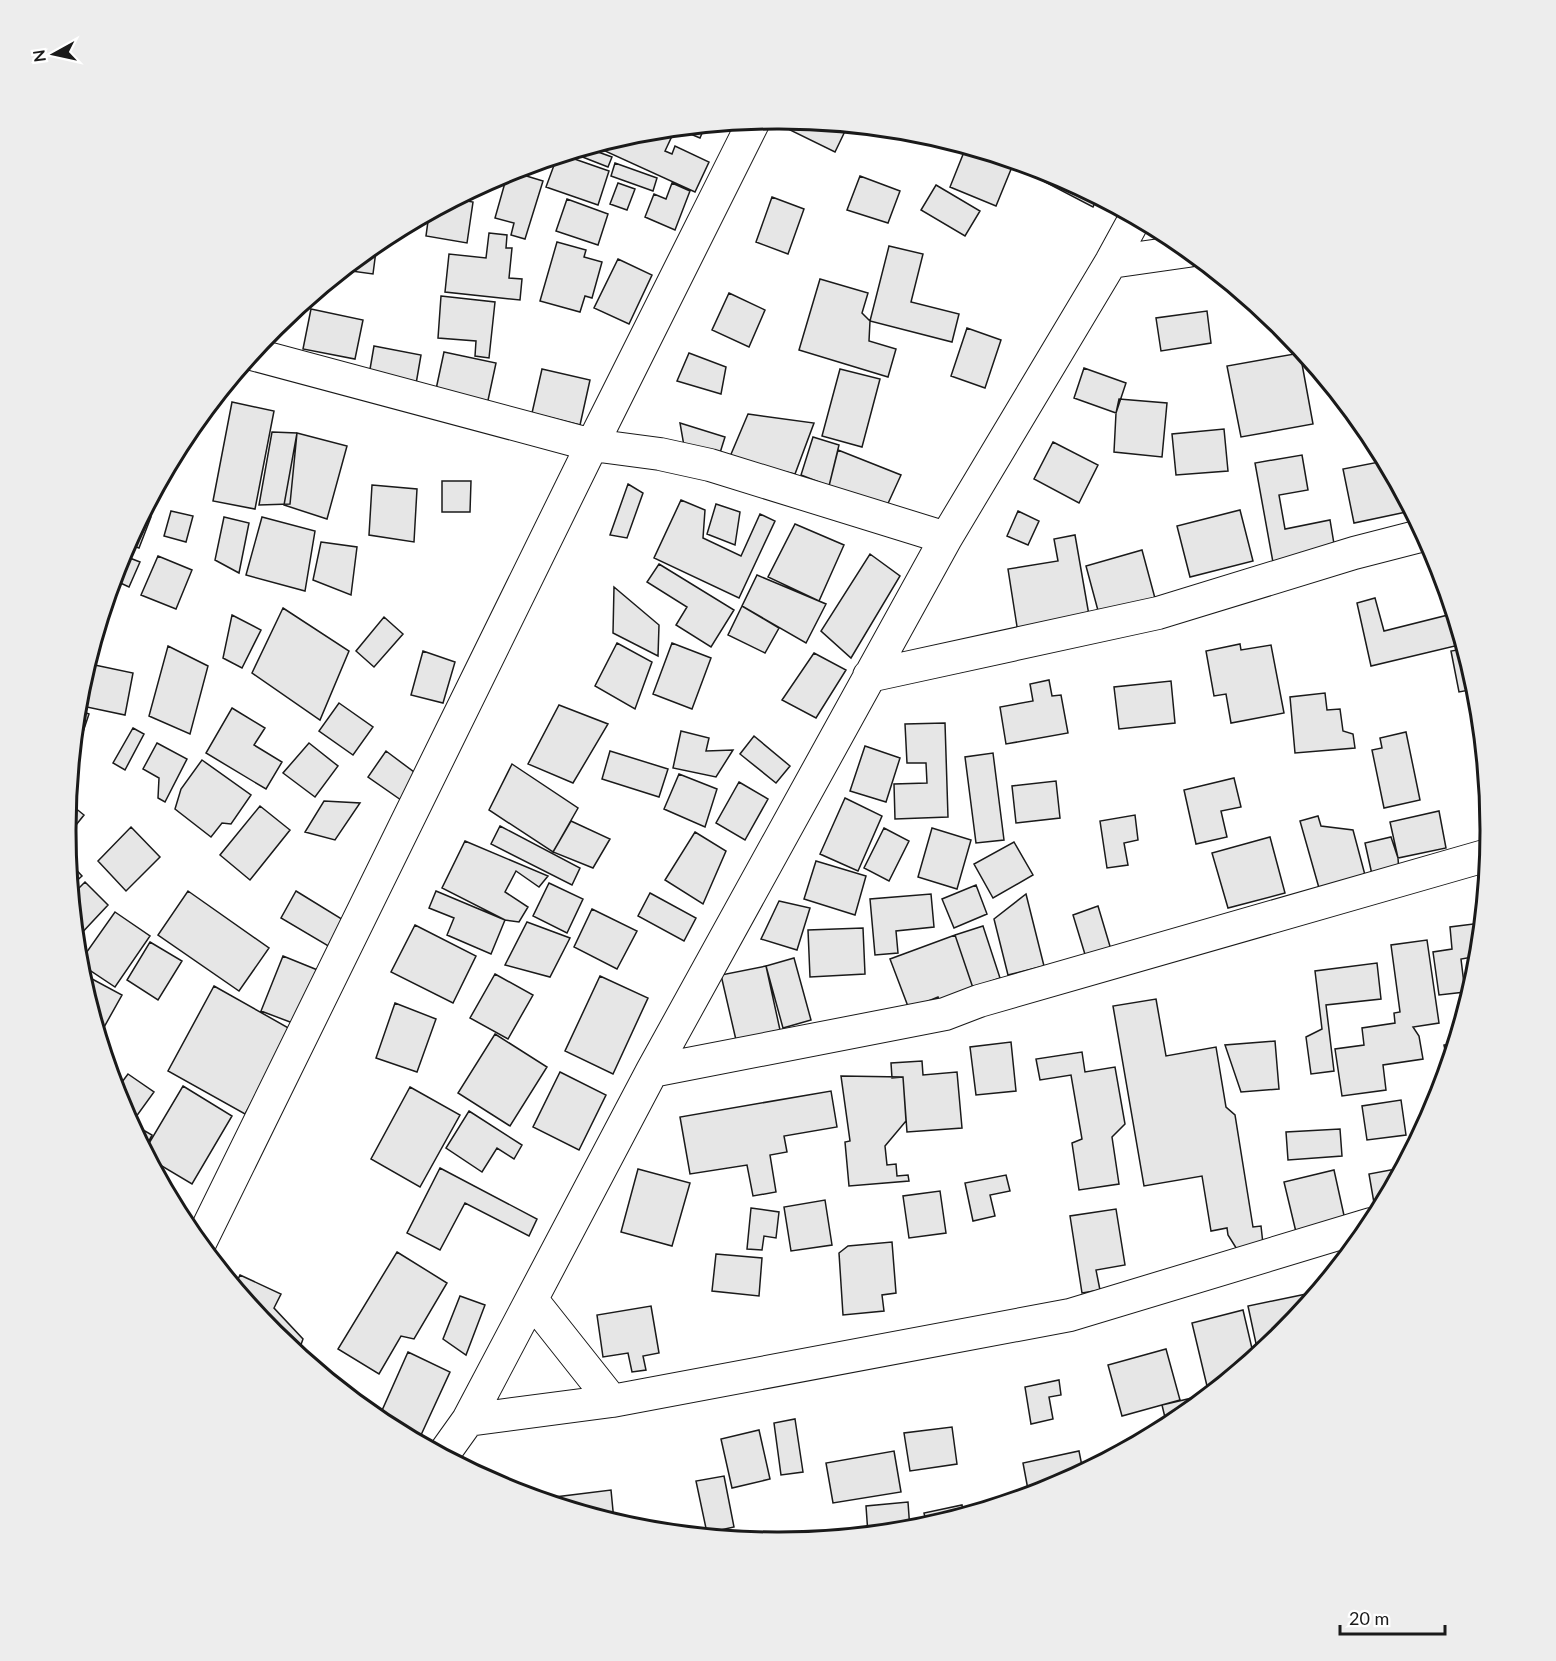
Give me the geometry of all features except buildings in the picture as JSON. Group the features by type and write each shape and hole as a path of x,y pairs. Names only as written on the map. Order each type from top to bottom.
{"street":[{"path":"204,1234 749,130"},
{"path":"447,1449 468,1420 652,1071 946,538 1131,225"},
{"path":"1111,262 1176,253"},
{"path":"261,357 592,445 660,454 710,465 946,538"},
{"path":"869,676 1158,613 1354,553 1415,537"},
{"path":"652,1071 945,1014 979,1001 1479,858"},
{"path":"468,1420 612,1401 1070,1315 1355,1229"},
{"path":"532,1300 612,1401"}]}
